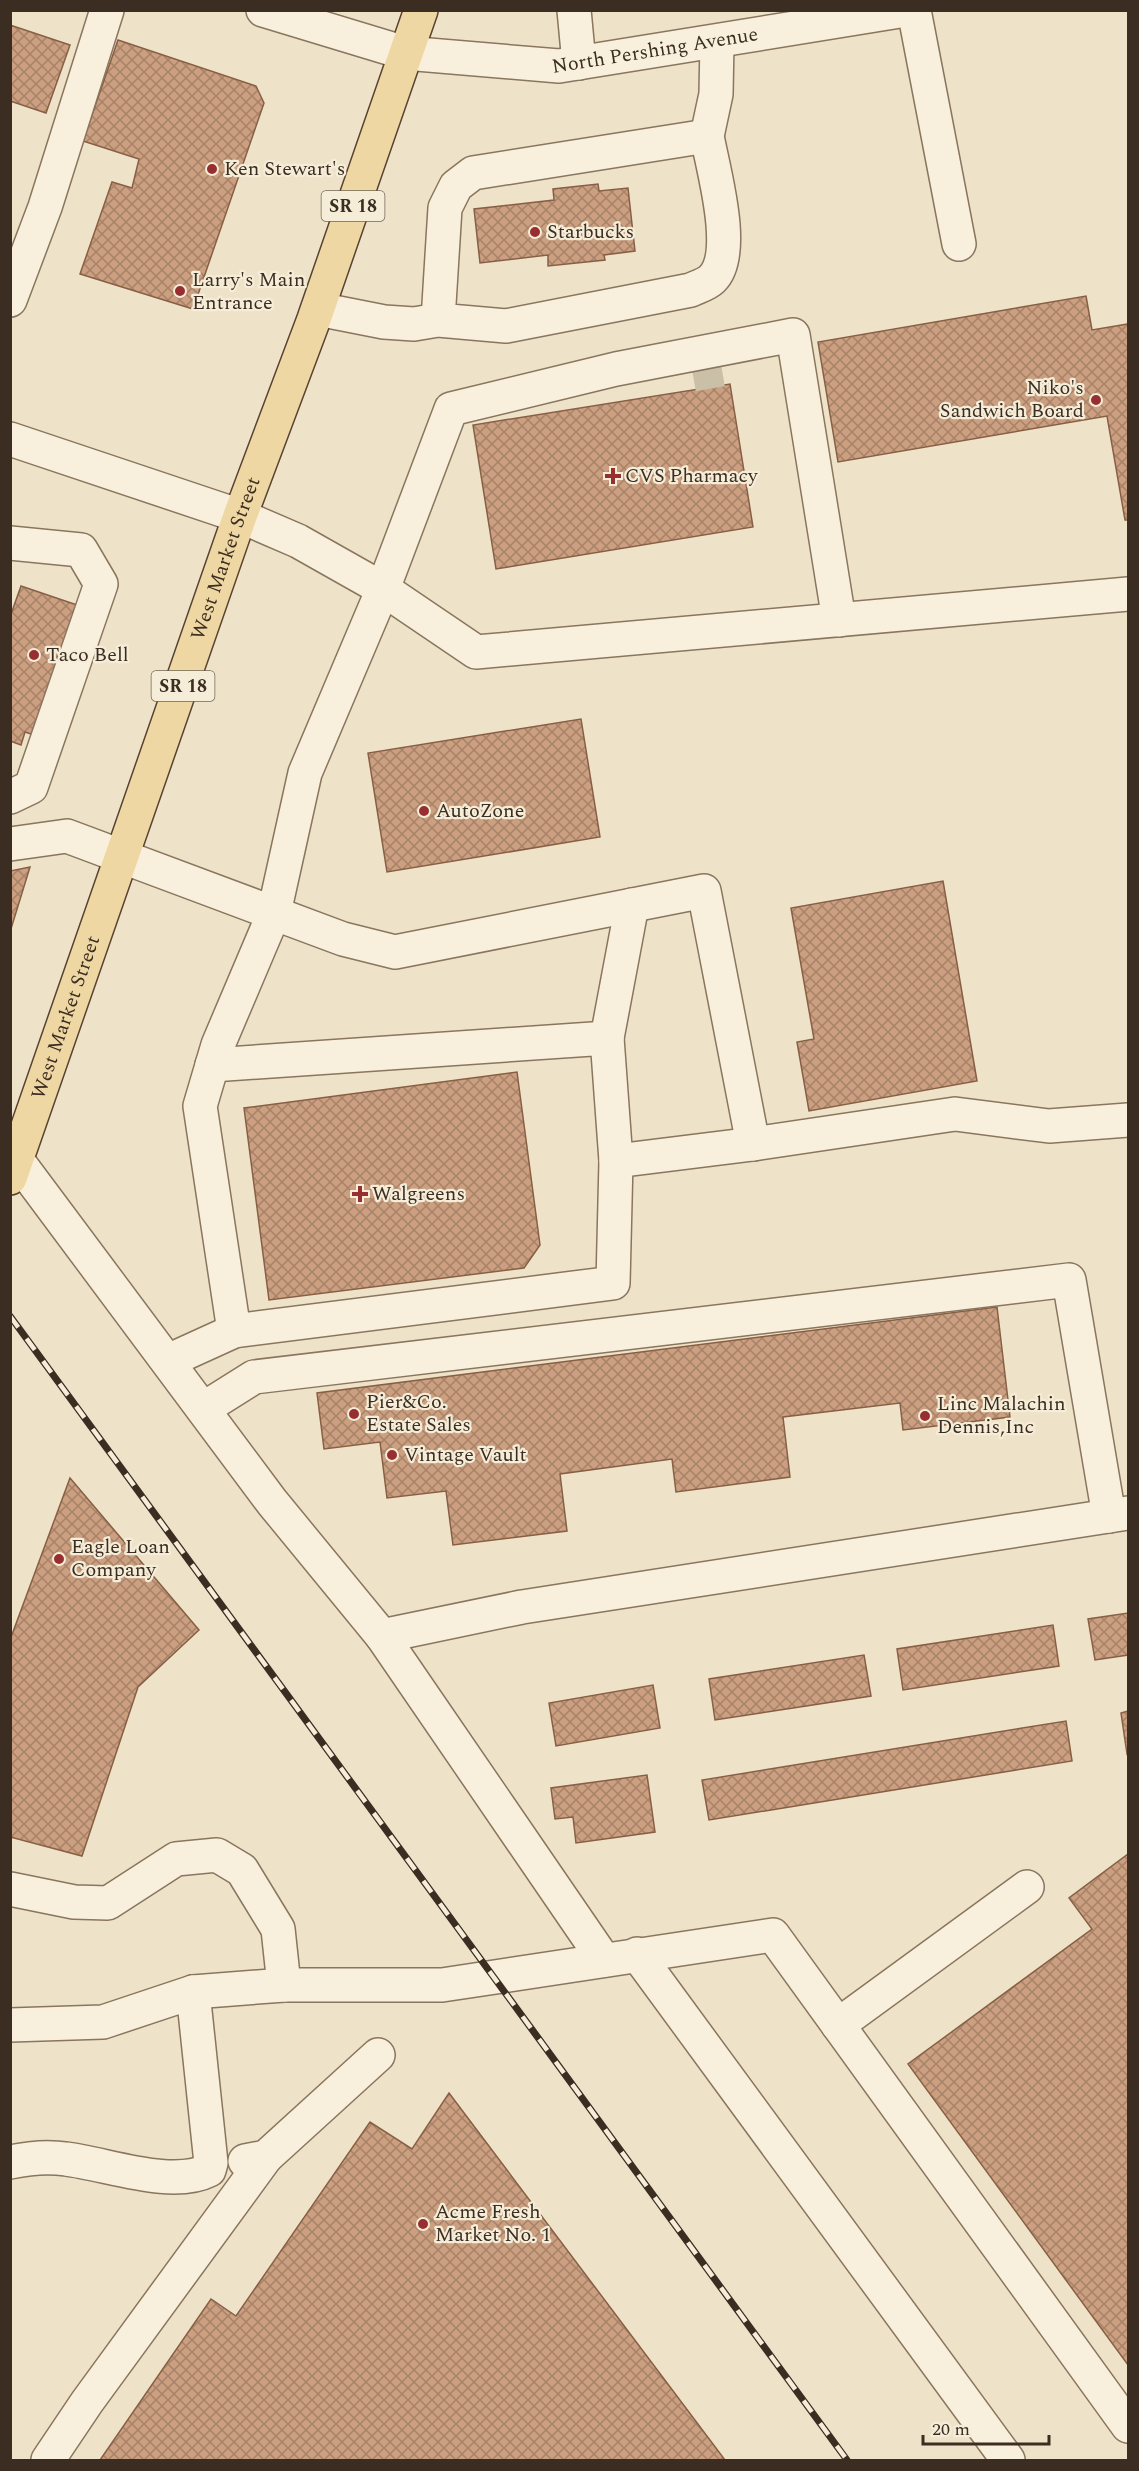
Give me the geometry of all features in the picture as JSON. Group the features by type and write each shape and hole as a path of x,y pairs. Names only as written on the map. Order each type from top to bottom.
{"main road":[{"name":"West Market Street","path":"14,1169 240,516 318,309 421,10"}],"street":[{"path":"10,300 45,207 107,10"},
{"name":"North Pershing Avenue","path":"263,10 405,53 559,66 717,42 848,15 906,10"},
{"path":"574,10 579,63"},
{"path":"914,10 959,244"},
{"path":"318,309 384,322 414,324 438,320 506,326 691,290 712,279 723,257 723,229 707,136 716,94 717,42"},
{"path":"438,320 446,208 456,186 473,173 707,136"},
{"path":"234,1331 200,1106 218,1045 274,913 305,773 383,589 451,409 616,369 793,335 839,620"},
{"path":"616,369 639,384 708,372 761,340"},
{"path":"10,439 240,516 304,545 383,589 476,652 1128,594"},
{"path":"10,543 81,550 101,584 31,787 10,797"},
{"path":"10,844 67,836 124,855 343,939 395,952 704,891 753,1144"},
{"path":"168,1361 234,1331 613,1283 616,1161 607,1038 632,905"},
{"path":"212,1065 607,1038"},
{"path":"616,1161 753,1144 955,1114 1049,1126 1128,1120"},
{"path":"14,1169 168,1361 272,1502 382,1636 604,1960"},
{"path":"203,1409 254,1377 1069,1280 1118,1515 522,1606 382,1636"},
{"path":"10,1889 74,1902 108,1903 176,1859 216,1855 243,1870 278,1929 284,1984"},
{"path":"838,2025 1027,1887"},
{"path":"10,2025 103,2022 193,1992 284,1984 442,1985 773,1935 1128,2426"},
{"path":"638,1954 1008,2460"},
{"path":"10,2162 33,2158 66,2159 175,2178 199,2175 208,2170 211,2163 193,1992"},
{"path":"48,2460 87,2402 266,2157 378,2055"},
{"path":"211,2163 238,2163 266,2157"}],"building":[{"path":"10,25 70,45 46,113 10,101"},
{"path":"118,40 256,86 264,103 193,309 80,274 112,182 132,188 139,159 83,141"},
{"path":"598,184 599,191 628,188 635,251 604,255 605,260 548,266 548,255 480,263 474,209 554,200 553,189"},
{"path":"1086,296 1092,330 1128,324 1128,520 1125,520 1107,416 838,462 818,342"},
{"name":"CVS Pharmacy","path":"730,384 753,527 496,569 473,425"},
{"path":"21,586 80,606 37,736 25,732 21,745 10,741 10,617"},
{"path":"581,719 600,837 387,872 368,753"},
{"path":"30,867 10,932 10,871"},
{"path":"943,881 977,1081 809,1111 797,1042 814,1039 791,908"},
{"path":"517,1072 540,1245 524,1268 269,1300 244,1108"},
{"path":"997,1307 1010,1417 903,1430 900,1403 783,1417 790,1477 676,1492 672,1459 560,1474 567,1531 453,1545 446,1491 387,1498 380,1442 324,1449 317,1393"},
{"path":"70,1478 199,1630 138,1687 82,1856 10,1837 10,1640"},
{"path":"1128,1613 1128,1655 1095,1660 1088,1619"},
{"path":"1053,1625 1059,1666 903,1690 897,1649"},
{"path":"864,1655 871,1696 715,1720 709,1679"},
{"path":"653,1685 660,1728 556,1746 549,1703"},
{"path":"1128,1711 1128,1753 1127,1754 1121,1713"},
{"path":"1066,1721 1072,1761 709,1820 702,1780"},
{"path":"647,1775 655,1832 576,1843 573,1817 555,1819 551,1788"},
{"path":"1128,1854 1128,2365 908,2064 1092,1929 1069,1898"},
{"name":"Acme Fresh Market No. 1","path":"449,2093 725,2460 100,2460 211,2299 236,2316 370,2122 412,2149"}],"tunnel":[{"path":"693,375 722,370"}],"railway":[{"path":"10,1316 847,2460"}],"place":[{"name":"Ken Stewart's","path":"212,169"},
{"name":"Starbucks","path":"535,232"},
{"name":"Larry's Main Entrance","path":"180,291"},
{"name":"Niko's Sandwich Board","path":"1096,400"},
{"name":"CVS Pharmacy","path":"613,476"},
{"name":"Taco Bell","path":"34,655"},
{"name":"AutoZone","path":"424,811"},
{"name":"Walgreens","path":"360,1194"},
{"name":"Pier&Co. Estate Sales","path":"354,1414"},
{"name":"Linc Malachin Dennis,Inc","path":"925,1416"},
{"name":"Vintage Vault","path":"392,1455"},
{"name":"Eagle Loan Company","path":"59,1559"},
{"name":"Acme Fresh Market No. 1","path":"423,2224"}]}
